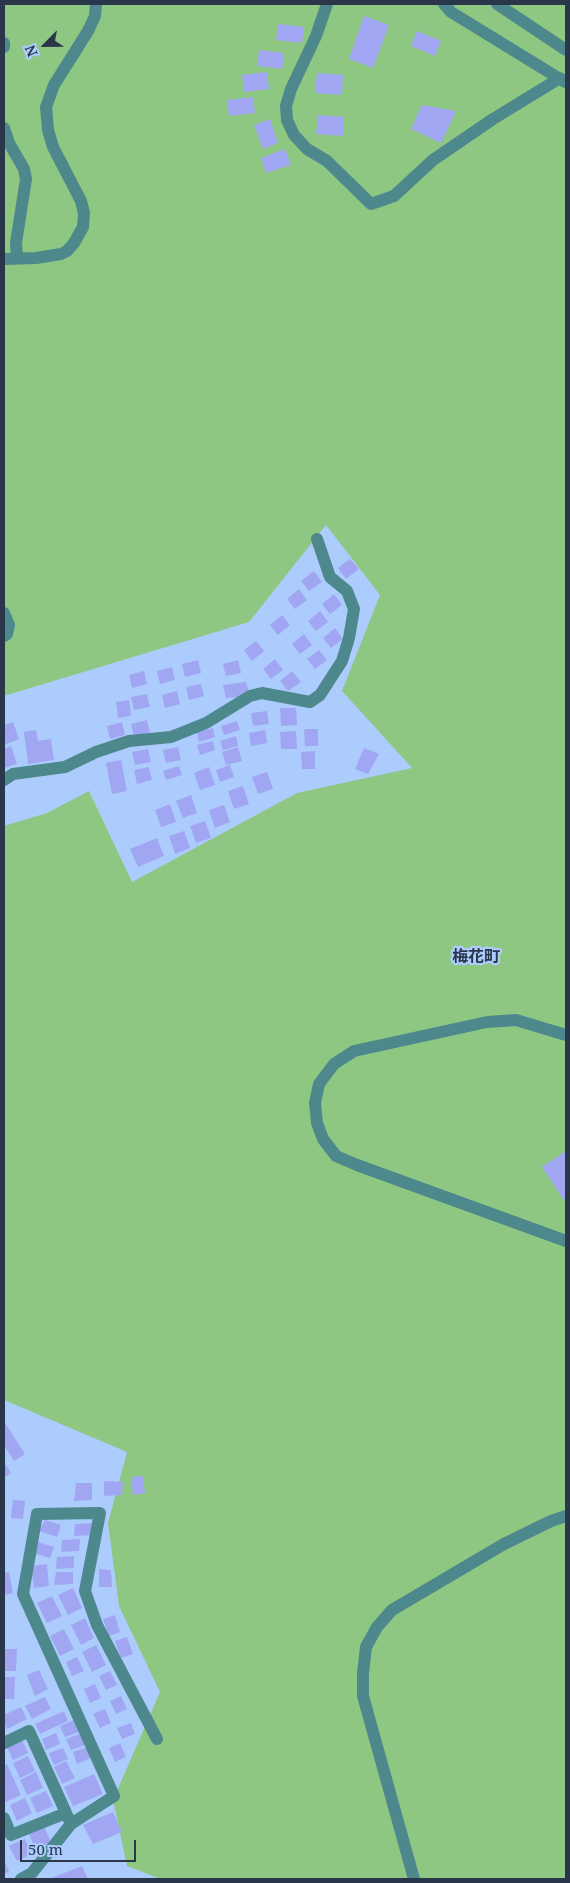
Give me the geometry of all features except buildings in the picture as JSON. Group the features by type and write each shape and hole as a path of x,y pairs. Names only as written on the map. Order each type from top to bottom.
{"street":[{"path":"4,259 53,255 67,251 83,227 84,213 81,202 53,147 48,130 46,107 54,85 88,31 95,16 96,4"},
{"path":"326,4 316,36 291,89 286,106 287,120 294,135 308,149 327,161 370,204 394,196 433,160 493,119 563,80 451,12 444,4"},
{"path":"497,4 566,50"},
{"path":"4,42 4,47"},
{"path":"4,128 9,143 24,169 26,180 16,243 18,258"},
{"path":"4,780 13,774 65,767 96,752 130,741 171,737 206,723 250,696 262,693 310,702 320,694 342,661 349,638 354,609 347,591 330,577 317,539"},
{"path":"4,613 9,625 7,634 4,636"},
{"path":"566,1035 516,1020 487,1022 354,1051 334,1064 319,1084 314,1103 317,1123 323,1139 336,1156 366,1169 566,1241"},
{"path":"4,1818 11,1835 68,1818 114,1796 23,1594 37,1514 100,1513 85,1591 97,1625 157,1739"},
{"path":"414,1879 363,1696 362,1673 366,1647 377,1627 392,1610 504,1544 551,1521 566,1516"},
{"path":"4,1743 28,1731 68,1818"},
{"path":"20,1879 32,1873 68,1818"}],"green space":[{"path":"4,4 566,4 566,1879 161,1879 127,1866 113,1800 160,1692 119,1606 108,1523 127,1452 4,1400 4,826 47,813 89,791 132,882 297,793 412,768 342,691 380,595 326,525 249,622 4,696"}],"district":[{"name":"梅花町","path":"476,957"}]}
